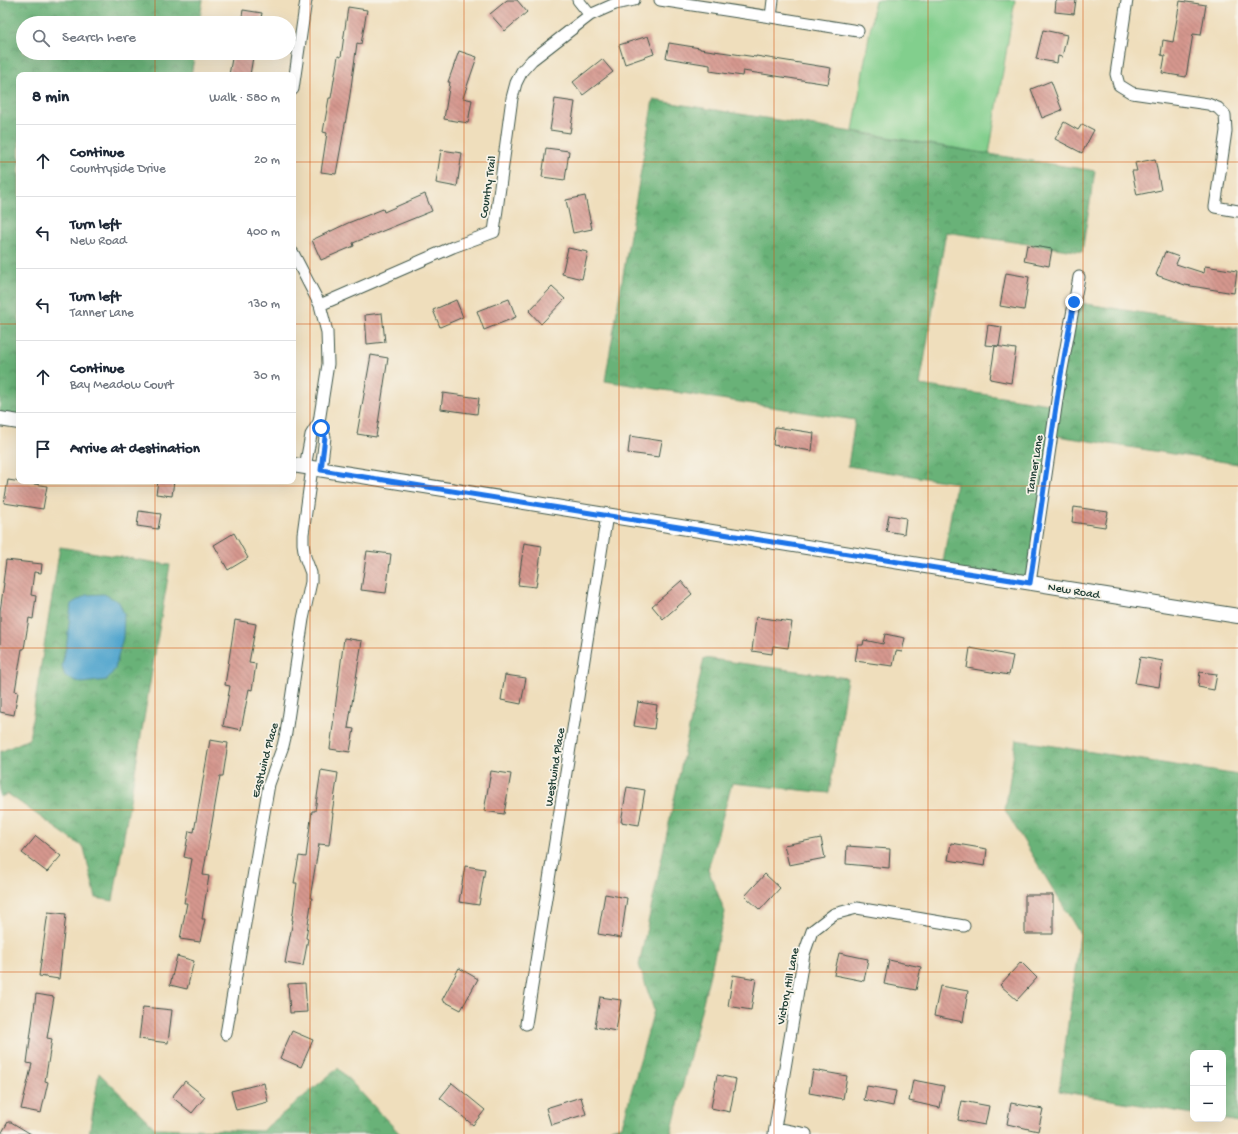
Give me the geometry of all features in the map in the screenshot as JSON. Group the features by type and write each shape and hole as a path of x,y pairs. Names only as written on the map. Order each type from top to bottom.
{"street":[{"path":"295,72 306,0"},
{"path":"578,0 590,15"},
{"name":"Country Trail","path":"320,306 453,247 494,232 512,98 516,83 522,71 532,60 590,15 615,4 634,0"},
{"path":"664,0 858,31"},
{"path":"771,17 773,0"},
{"path":"1127,0 1116,74 1119,85 1132,93 1208,104 1218,108 1225,115 1226,131 1215,207 1238,211"},
{"path":"296,259 320,306 325,320 329,346 328,364 319,422 311,435 308,468"},
{"name":"Tanner Lane","path":"1030,583 1042,492 1065,349 1079,277"},
{"path":"0,419 16,422"},
{"path":"308,468 325,437 319,422"},
{"name":"New Road","path":"308,468 1238,616"},
{"name":"Eastwind Place","path":"226,1034 269,784 286,733 303,619 311,582 311,573 302,544 308,468"},
{"name":"Westwind Place","path":"526,1024 607,515"},
{"name":"Victory Hill Lane","path":"774,1131 804,954 812,931 834,914 857,908 964,926"},
{"path":"774,1131 806,1134"}],"green space":[{"path":"0,0 203,0 200,16 16,16 16,60 194,60 192,72 16,72 16,422 0,419"},
{"path":"875,0 1015,0 989,154 853,131"},
{"path":"653,100 1095,171 1082,252 946,232 920,385 1056,405 1074,302 1238,328 1238,464 1051,435 1030,583 942,569 956,483 848,466 855,420 605,381"},
{"path":"60,547 170,565 113,901 96,898 84,848 8,794 0,797 0,752 29,739","holes":["123,637 115,668 107,680 62,666 67,642"]},
{"path":"704,658 847,678 829,793 732,783 708,869 725,912 671,1134 591,1134 622,1126 654,1010 639,965"},
{"path":"1016,740 1238,775 1238,1122 1226,1120 1226,1050 1190,1050 1190,1113 1059,1091 1080,934 1005,810"},
{"path":"338,1068 400,1134 89,1134 99,1073 155,1128 262,1131"}],"water":[{"path":"104,594 119,602 124,614 123,637 115,669 107,680 82,683 65,677 62,666 67,642 71,604 86,595"}],"building":[{"path":"507,0 517,0 527,12 505,31 490,14"},
{"path":"1056,0 1076,0 1074,14 1055,12"},
{"path":"1180,1 1206,5 1201,35 1193,34 1186,77 1162,73 1165,56 1161,55 1163,40 1173,42"},
{"path":"348,7 367,10 361,44 357,43 349,102 336,174 321,172 327,133 323,132 329,98 331,98 338,56 341,57"},
{"path":"243,10 262,13 261,16 242,16"},
{"path":"1043,30 1067,35 1062,57 1058,56 1057,63 1036,59"},
{"path":"648,36 654,54 625,64 619,45"},
{"path":"669,43 700,49 831,68 828,84 743,71 742,76 710,71 710,65 666,58"},
{"path":"459,51 477,57 463,98 472,100 468,123 444,119 450,82 448,82"},
{"path":"602,59 613,72 583,95 573,82"},
{"path":"232,60 252,60 250,72 230,72"},
{"path":"1051,81 1062,110 1042,118 1031,89"},
{"path":"555,99 575,102 570,133 550,130"},
{"path":"1064,122 1078,130 1082,124 1094,130 1082,153 1055,139"},
{"path":"546,148 569,151 565,180 542,177"},
{"path":"441,150 462,153 457,187 436,183"},
{"path":"1155,159 1161,190 1137,195 1132,171 1137,171 1135,163"},
{"path":"425,194 432,211 353,243 354,246 321,260 312,240 348,223 383,209 384,212"},
{"path":"585,196 592,229 573,233 566,200"},
{"path":"1027,245 1052,249 1049,266 1024,261"},
{"path":"568,248 588,252 582,279 562,274"},
{"path":"1165,252 1179,257 1176,264 1204,273 1205,266 1237,271 1234,293 1185,285 1156,275"},
{"path":"1006,273 1029,277 1024,310 1000,306"},
{"path":"552,287 565,299 541,324 529,311"},
{"path":"509,299 516,317 484,330 477,311"},
{"path":"456,300 463,317 440,327 433,310"},
{"path":"382,313 385,342 367,344 365,315"},
{"path":"988,325 1002,327 999,346 985,345"},
{"path":"995,346 1016,349 1011,383 990,379"},
{"path":"371,355 388,358 376,437 357,434"},
{"path":"443,393 479,398 477,414 441,409"},
{"path":"775,427 814,433 812,451 773,445"},
{"path":"630,436 662,441 659,457 628,453"},
{"path":"8,480 16,481 16,484 47,486 43,509 4,503"},
{"path":"158,484 174,484 172,496 156,494"},
{"path":"1074,507 1108,512 1105,527 1072,522"},
{"path":"139,511 161,514 158,529 137,526"},
{"path":"889,515 906,518 904,534 886,531"},
{"path":"234,533 248,558 228,570 214,545"},
{"path":"524,543 542,546 536,587 518,585"},
{"path":"367,551 391,554 386,593 361,590"},
{"path":"6,560 42,564 41,573 34,572 31,595 36,596 33,619 29,618 24,649 22,649 15,691 18,692 14,715 0,712 0,611"},
{"path":"681,581 692,594 663,619 652,606"},
{"path":"756,617 792,622 788,648 773,646 772,654 752,651"},
{"path":"235,620 256,624 249,663 256,664 252,690 249,689 241,730 223,726 230,686 225,685"},
{"path":"885,634 905,638 902,652 896,651 893,666 855,661 858,645 863,645 864,640 883,644"},
{"path":"344,638 362,641 348,728 354,729 350,752 330,749"},
{"path":"970,648 1013,656 1009,675 967,668"},
{"path":"1140,657 1163,661 1159,687 1135,683"},
{"path":"1200,672 1217,674 1214,690 1198,687"},
{"path":"505,675 526,678 521,704 501,700"},
{"path":"638,702 657,705 654,729 634,726"},
{"path":"210,740 228,743 223,776 220,776 203,875 209,876 202,919 205,919 200,942 180,939 187,903 184,903 192,859 184,857 189,831 194,832"},
{"path":"321,770 338,773 329,845 319,844 310,898 312,898 306,938 308,939 303,966 285,963 293,920 297,883 294,883 299,856 306,857 312,811 315,811"},
{"path":"491,771 511,774 504,814 484,811"},
{"path":"627,787 645,790 639,825 621,822"},
{"path":"36,836 61,856 47,872 22,853"},
{"path":"821,838 825,858 789,865 784,845"},
{"path":"951,843 987,849 985,866 948,860"},
{"path":"847,846 890,849 889,868 846,864"},
{"path":"465,866 485,869 479,905 459,902"},
{"path":"765,874 780,888 760,910 745,896"},
{"path":"605,894 627,898 621,938 598,934"},
{"path":"1025,895 1053,895 1053,934 1025,934"},
{"path":"48,912 66,914 59,979 39,976"},
{"path":"839,953 868,959 864,981 834,975"},
{"path":"177,956 194,961 187,989 170,985"},
{"path":"889,960 921,967 916,990 884,984"},
{"path":"1021,962 1037,978 1017,1000 1000,985"},
{"path":"459,968 478,979 461,1010 442,1000"},
{"path":"733,975 756,979 751,1010 728,1006"},
{"path":"305,983 307,1012 290,1013 288,984"},
{"path":"940,986 968,991 963,1022 934,1016"},
{"path":"36,994 54,997 47,1038 52,1039 45,1081 48,1082 41,1113 21,1109 32,1064 27,1063"},
{"path":"600,997 621,1000 616,1031 595,1027"},
{"path":"143,1007 172,1010 168,1043 139,1039"},
{"path":"292,1031 313,1040 301,1067 280,1058"},
{"path":"813,1070 847,1076 843,1099 809,1093"},
{"path":"717,1075 736,1079 730,1112 711,1108"},
{"path":"913,1080 944,1086 940,1108 909,1101"},
{"path":"185,1081 205,1097 192,1113 172,1097"},
{"path":"264,1083 268,1102 236,1110 231,1091"},
{"path":"452,1083 485,1110 473,1125 440,1098"},
{"path":"867,1086 896,1091 893,1106 864,1100"},
{"path":"581,1097 586,1114 551,1125 546,1108"},
{"path":"962,1101 989,1106 985,1125 958,1120"},
{"path":"1011,1103 1043,1109 1038,1131 1007,1124"},
{"path":"8,1122 11,1122 31,1134 1,1134"}],"route":[{"path":"321,428 325,437 321,470 1030,583 1042,492 1074,302"}]}
